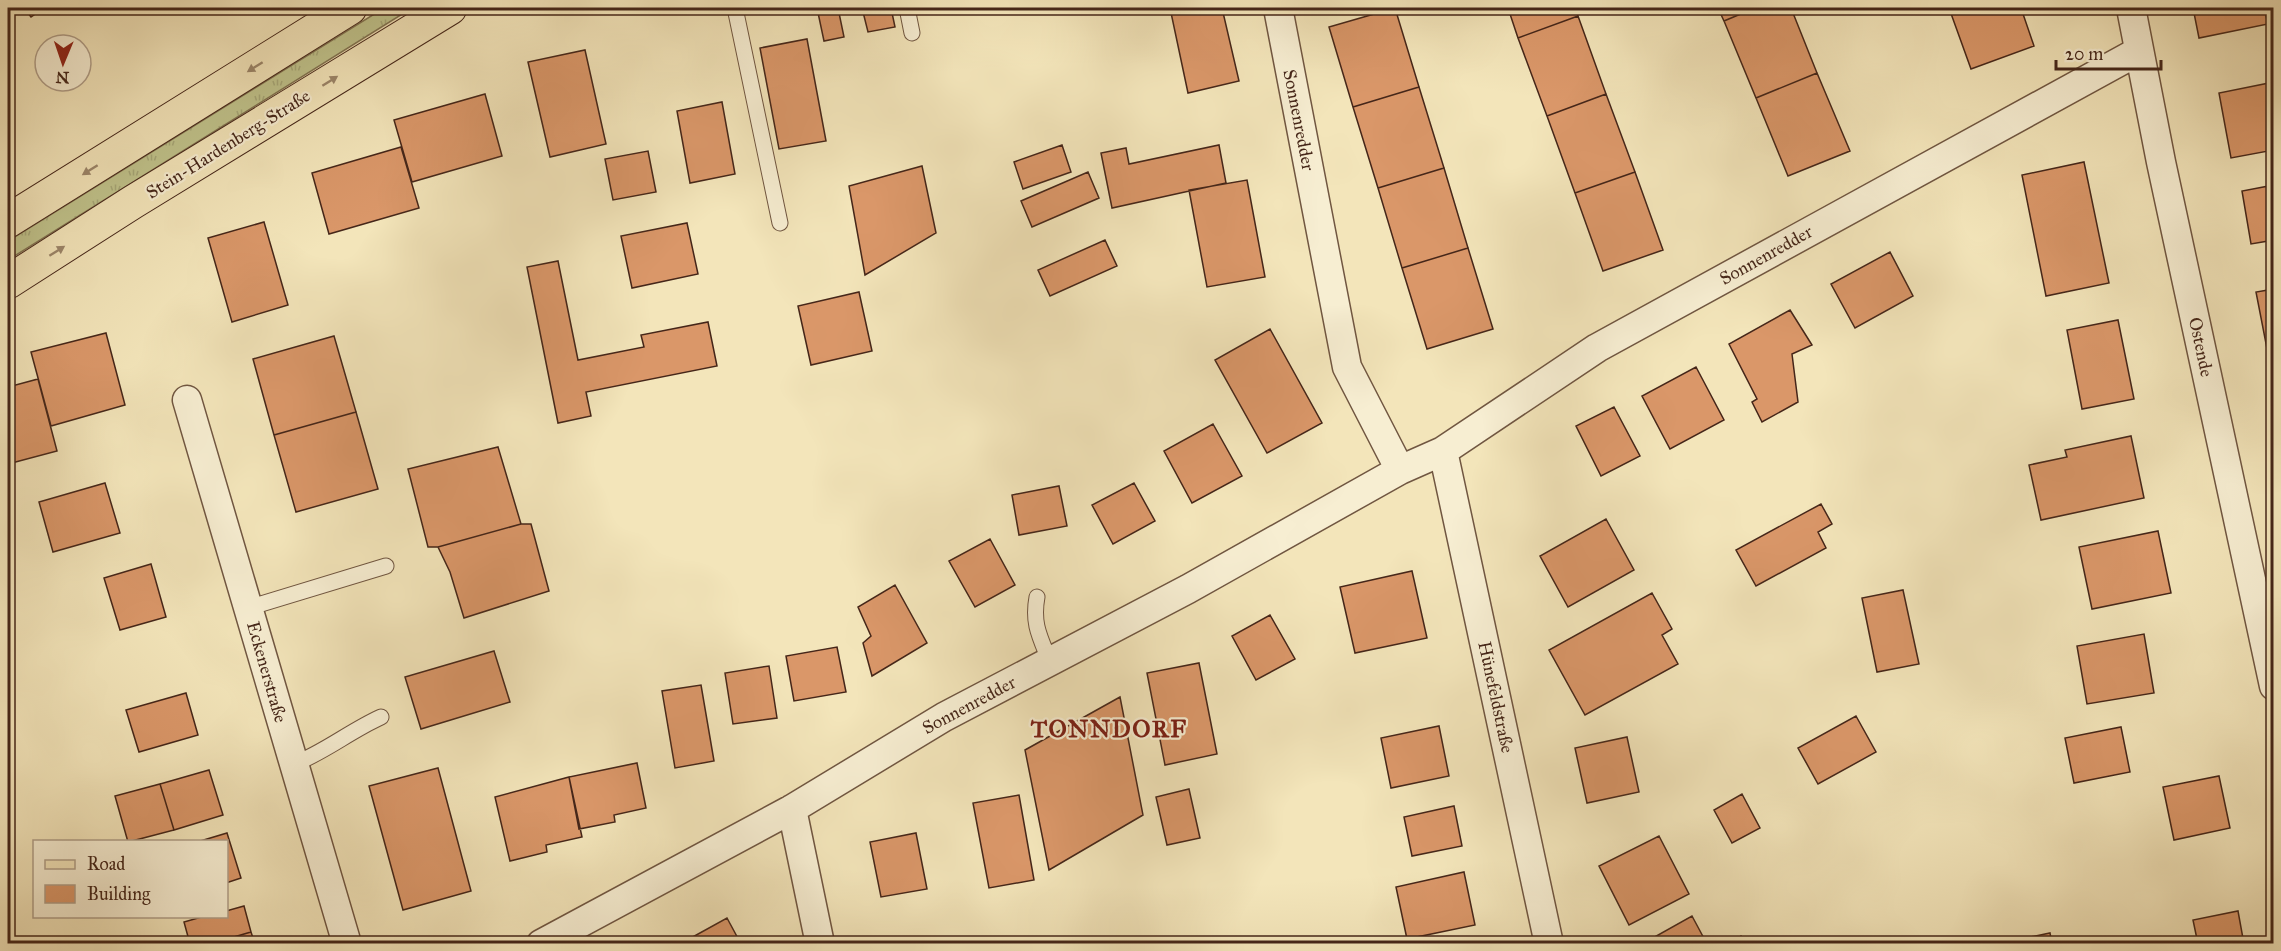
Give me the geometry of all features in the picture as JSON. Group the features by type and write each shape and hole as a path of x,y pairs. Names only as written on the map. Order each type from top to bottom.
{"main road":[{"path":"8,221 350,8"},
{"name":"Stein-Hardenberg-Straße","path":"8,282 143,196 450,8"}],"street":[{"name":"Sonnenredder","path":"1278,8 1347,367 1400,470"},
{"name":"Ostende","path":"2131,8 2161,162 2274,686"},
{"name":"Sonnenredder","path":"541,944 792,809 944,717 1188,590 1400,470 1443,451 1597,348 2139,51"},
{"name":"Eckenerstraße","path":"187,400 347,944"},
{"name":"Hünefeldstraße","path":"1443,451 1549,944"},
{"path":"792,809 820,944"}],"lane":[{"path":"735,8 780,223"},
{"path":"907,8 912,33"},
{"path":"248,609 386,566"},
{"path":"1037,597 1034,615 1050,662"},
{"path":"294,764 319,754 362,726 381,717"}],"green space":[{"path":"384,8 412,8 8,260 8,241"}],"building":[{"path":"24,8 44,8 31,17"},
{"path":"817,8 838,8 844,37 824,41"},
{"path":"862,8 891,8 895,27 868,32"},
{"path":"1170,8 1222,8 1239,81 1188,93"},
{"path":"1395,8 1419,87 1353,107 1329,27"},
{"path":"1508,8 1575,8 1578,16 1518,38"},
{"path":"1718,8 1755,8 1724,21"},
{"path":"1755,8 1791,8 1817,73 1756,98 1724,21"},
{"path":"1949,8 2021,8 2034,46 1971,69"},
{"path":"2193,8 2264,8 2268,24 2199,38"},
{"path":"1578,16 1606,94 1547,116 1518,38"},
{"path":"807,39 826,141 779,149 760,48"},
{"path":"585,50 606,144 550,157 528,62"},
{"path":"1817,73 1850,151 1788,176 1756,98"},
{"path":"2274,82 2274,150 2231,158 2219,93"},
{"path":"1419,87 1444,168 1378,188 1353,107"},
{"path":"485,94 502,156 412,182 394,120"},
{"path":"1606,94 1635,172 1575,193 1547,116"},
{"path":"722,102 735,174 690,183 677,111"},
{"path":"1062,145 1071,172 1023,189 1014,162"},
{"path":"1219,145 1226,183 1112,208 1101,153 1126,148 1129,164"},
{"path":"401,147 419,208 329,234 312,173"},
{"path":"648,151 656,192 613,200 605,159"},
{"path":"2084,162 2109,283 2046,296 2022,175"},
{"path":"922,166 936,233 865,275 849,186"},
{"path":"1444,168 1468,248 1402,268 1378,188"},
{"path":"1088,172 1099,198 1032,227 1021,201"},
{"path":"1635,172 1663,250 1603,271 1575,193"},
{"path":"1247,180 1265,277 1207,287 1189,190"},
{"path":"2274,185 2274,240 2251,244 2242,191"},
{"path":"264,222 288,305 232,322 208,238"},
{"path":"687,223 698,274 632,288 621,236"},
{"path":"1105,240 1117,266 1050,296 1038,270"},
{"path":"1468,248 1493,329 1427,349 1402,268"},
{"path":"1890,252 1913,296 1855,328 1831,284"},
{"path":"558,261 578,360 644,347 641,335 708,322 717,366 586,392 591,416 558,423 527,267"},
{"path":"2274,289 2274,353 2268,354 2256,292"},
{"path":"859,292 872,351 811,365 798,306"},
{"path":"1790,310 1812,345 1792,354 1798,402 1762,422 1752,402 1757,399 1729,344"},
{"path":"2118,320 2134,399 2082,409 2067,330"},
{"path":"1270,329 1322,423 1267,453 1215,360"},
{"path":"106,333 125,405 51,426 31,352"},
{"path":"334,336 356,412 274,435 253,359"},
{"path":"1696,367 1724,420 1670,449 1642,396"},
{"path":"38,379 57,451 8,464 8,387"},
{"path":"1614,407 1640,456 1601,476 1576,426"},
{"path":"356,412 378,489 296,512 274,435"},
{"path":"1213,424 1242,476 1192,503 1164,451"},
{"path":"2131,436 2144,498 2041,520 2029,465 2067,457 2065,450"},
{"path":"498,447 521,524 438,547 428,547 408,469"},
{"path":"105,483 120,533 53,552 39,502"},
{"path":"1134,483 1155,521 1113,544 1092,505"},
{"path":"1059,486 1067,526 1019,535 1012,495"},
{"path":"1821,504 1832,524 1818,532 1826,548 1756,586 1736,550"},
{"path":"1606,519 1634,570 1568,607 1540,556"},
{"path":"521,524 531,524 549,591 464,618 450,572 438,547"},
{"path":"2158,531 2171,593 2092,609 2079,547"},
{"path":"990,539 1015,585 975,607 949,561"},
{"path":"151,564 166,617 120,630 104,578"},
{"path":"1412,571 1427,638 1355,653 1340,587"},
{"path":"895,585 927,643 872,676 863,643 871,636 858,607"},
{"path":"1903,590 1919,664 1877,672 1862,598"},
{"path":"1652,593 1672,629 1662,635 1678,664 1585,715 1549,650"},
{"path":"1270,615 1295,659 1256,680 1232,636"},
{"path":"2144,634 2154,693 2087,704 2077,646"},
{"path":"837,647 846,692 794,701 786,656"},
{"path":"494,651 510,702 421,729 405,677"},
{"path":"1199,663 1217,754 1165,765 1147,673"},
{"path":"769,666 777,718 733,724 725,673"},
{"path":"701,685 714,761 675,768 662,691"},
{"path":"186,693 198,735 139,752 126,710"},
{"path":"1120,697 1143,815 1049,870 1025,750"},
{"path":"1856,716 1876,752 1818,784 1798,748"},
{"path":"1439,726 1449,776 1391,788 1381,738"},
{"path":"2121,727 2130,772 2074,783 2065,738"},
{"path":"1627,737 1639,792 1587,803 1575,748"},
{"path":"637,763 646,808 614,815 615,822 579,829 569,777"},
{"path":"438,768 471,891 403,910 369,786"},
{"path":"209,770 223,815 174,830 160,784"},
{"path":"2219,776 2230,828 2174,840 2163,787"},
{"path":"569,777 582,837 546,845 547,852 510,861 495,797"},
{"path":"160,784 174,830 127,840 115,796"},
{"path":"1189,789 1200,838 1167,845 1156,797"},
{"path":"1742,794 1760,828 1732,843 1714,810"},
{"path":"1019,795 1034,880 989,888 973,803"},
{"path":"1454,806 1462,846 1412,856 1404,817"},
{"path":"227,833 241,878 228,882 228,840 204,840"},
{"path":"916,833 927,889 881,897 870,842"},
{"path":"1659,836 1689,894 1629,925 1599,866"},
{"path":"1464,872 1475,925 1407,939 1396,887"},
{"path":"244,906 251,932 210,944 190,944 184,922 198,918 228,918 228,910"},
{"path":"2238,911 2244,944 2198,944 2193,920"},
{"path":"1692,916 1707,944 1642,944"},
{"path":"727,918 741,944 680,944"},
{"path":"251,932 255,944 210,944"},
{"path":"2050,933 2052,944 1997,944"},
{"path":"1741,936 1745,944 1728,944"}],"district":[{"name":"TONNDORF","path":"1109,729"}]}
